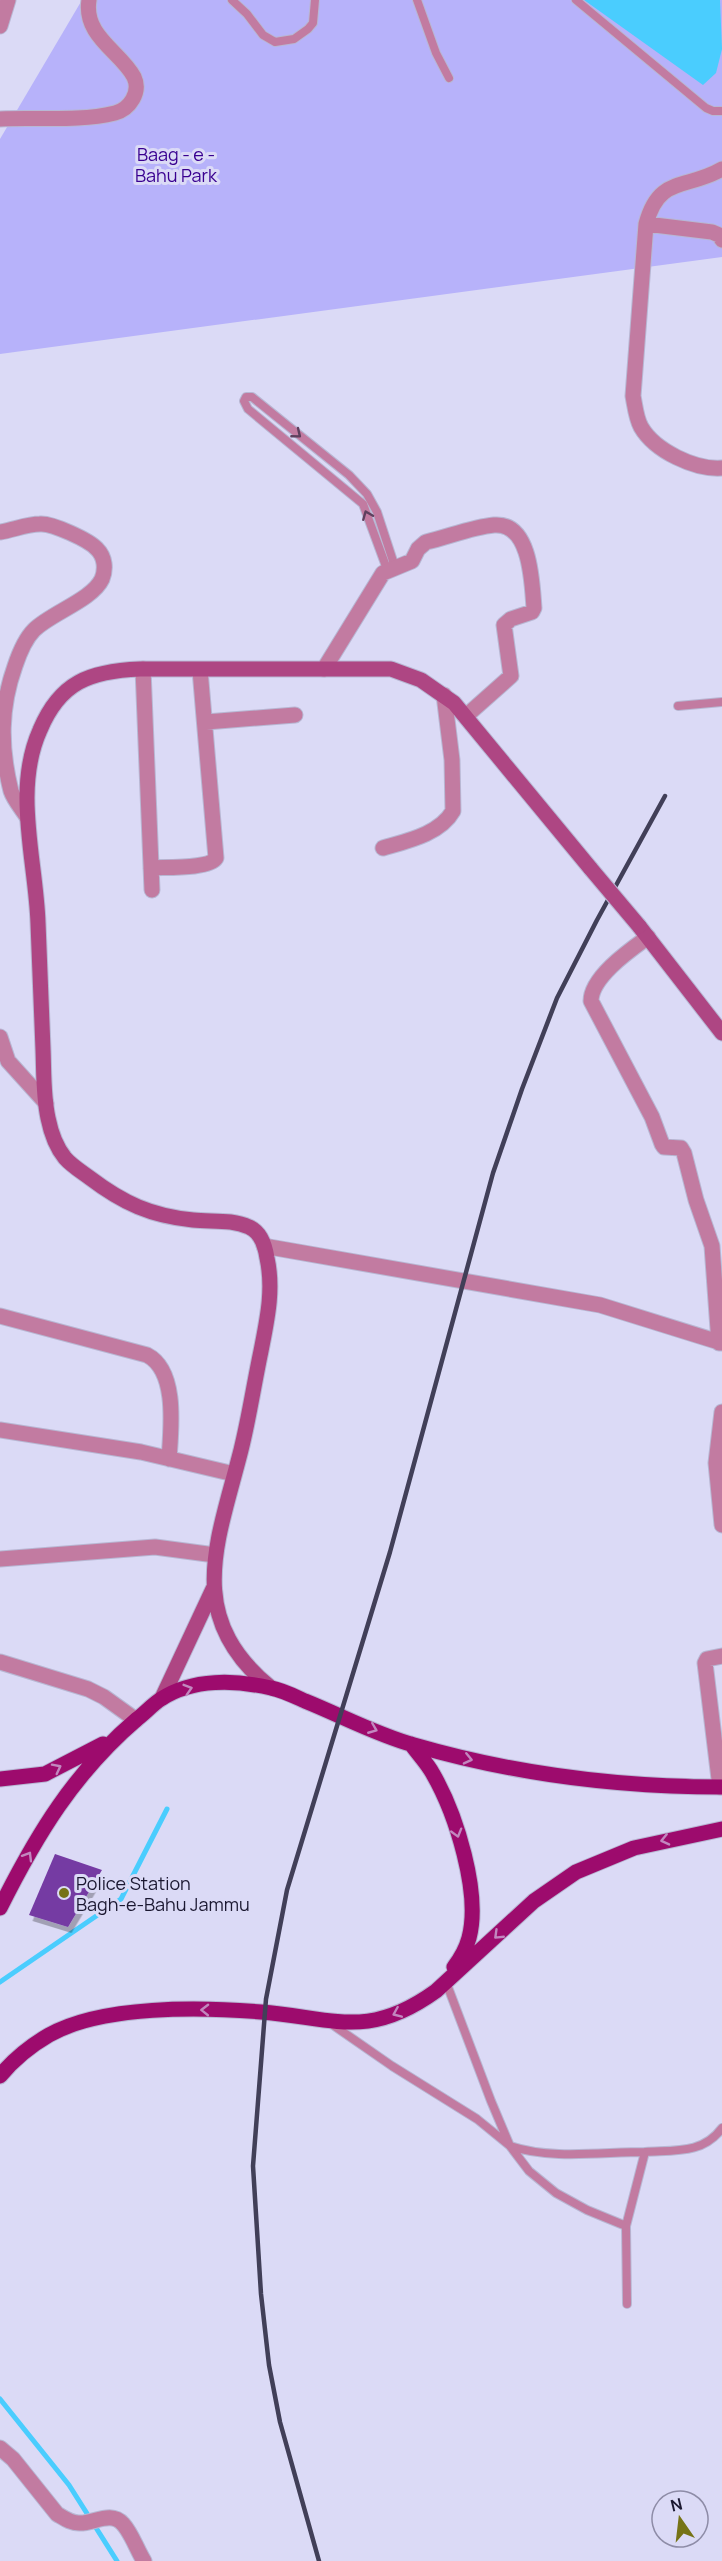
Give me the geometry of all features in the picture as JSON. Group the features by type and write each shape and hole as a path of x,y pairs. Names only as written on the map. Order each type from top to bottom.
{"main road":[{"path":"270,1688 248,1668 228,1637 213,1589 214,1556 270,1306 271,1290 264,1246 259,1234 251,1227 240,1223 179,1219 133,1206 116,1197 61,1153 56,1146 46,1103 38,975 38,914 27,818 31,755 40,730 54,703 69,687 85,678 109,672 143,669 391,669 421,680 444,695 466,716 644,932 722,1033"},
{"path":"162,1698 213,1589"},
{"path":"0,1908 16,1876 61,1801 114,1738 162,1698 210,1683 238,1681 270,1688 411,1744 493,1765 549,1776 596,1781 721,1787"},
{"path":"0,1779 45,1774 114,1738"},
{"path":"411,1744 433,1773 442,1794 456,1830 470,1884 472,1903 469,1937 463,1954 445,1981"},
{"path":"0,2076 7,2060 50,2034 71,2025 130,2013 222,2010 263,2012 354,2023 394,2016 418,2004 435,1991 534,1901 576,1872 634,1848 722,1829"}],"street":[{"path":"0,26 8,0"},
{"path":"0,119 92,117 118,112 131,103 136,94 134,78 104,44 90,15 89,0"},
{"path":"722,169 662,191 650,208 646,224 633,396 636,414 642,428 653,441 673,455 698,466 722,468"},
{"path":"646,224 711,232 719,235 722,240"},
{"path":"0,532 40,524 54,526 97,548 103,558 105,569 94,589 48,618 31,632 18,655 4,695 1,745 11,793 27,818"},
{"path":"324,669 380,577 391,568 412,561 417,549 426,542 495,525 509,527 522,541 534,608 532,612 511,619 504,625 511,676 466,716"},
{"path":"143,669 152,890"},
{"path":"151,868 211,864 216,858 200,670"},
{"path":"383,848 419,837 439,826 453,811 452,760 444,695"},
{"path":"206,722 295,716"},
{"path":"264,1246 600,1305 721,1343 712,1246 684,1153 681,1148 664,1148 652,1117 591,1001 591,993 595,986 644,932"},
{"path":"0,1037 8,1061 46,1103"},
{"path":"0,1316 147,1355 157,1360 163,1369 169,1396 170,1459"},
{"path":"722,1412 716,1463 722,1525"},
{"path":"0,1430 141,1452 234,1474"},
{"path":"0,1559 155,1547 214,1556"},
{"path":"721,1787 705,1663 706,1659 722,1656"},
{"path":"0,1662 88,1689 104,1697 136,1720"},
{"path":"0,2448 13,2459 57,2514 66,2520 81,2524 100,2518 118,2520 124,2524 144,2561"}],"lane":[{"path":"232,0 247,14 263,35 274,42 294,39 308,29 313,23 315,0"},
{"path":"417,0 436,53 449,78"},
{"path":"576,0 705,108 722,111"},
{"path":"246,397 252,397 349,475 367,494 377,512 391,568 363,504 249,409 244,401 246,397"},
{"path":"678,706 722,702"},
{"path":"445,1981 490,2101 510,2146 529,2171 556,2193 587,2210 626,2226"},
{"path":"328,2021 392,2066 477,2119 510,2146 527,2151 546,2153 645,2152 692,2148 705,2145 714,2139 722,2128"},
{"path":"627,2304 626,2226 645,2152"}],"green space":[{"name":"Baag - e - Bahu Park","path":"82,0 722,0 722,257 0,354 0,139"}],"water":[{"path":"584,0 720,0 722,49 716,73 703,85"}],"building":[{"name":"Police Station Bagh-e-Bahu Jammu","path":"55,1854 102,1870 68,1927 29,1915"}],"waterway":[{"path":"0,1982 121,1899 167,1809"},
{"path":"0,2399 69,2485 117,2561"}],"railway":[{"path":"319,2561 280,2422 269,2365 261,2294 253,2166 266,1999 287,1890 390,1552 493,1173 522,1089 557,998 665,796"}],"place":[{"name":"Police Station Bagh-e-Bahu Jammu","path":"64,1893"}]}
